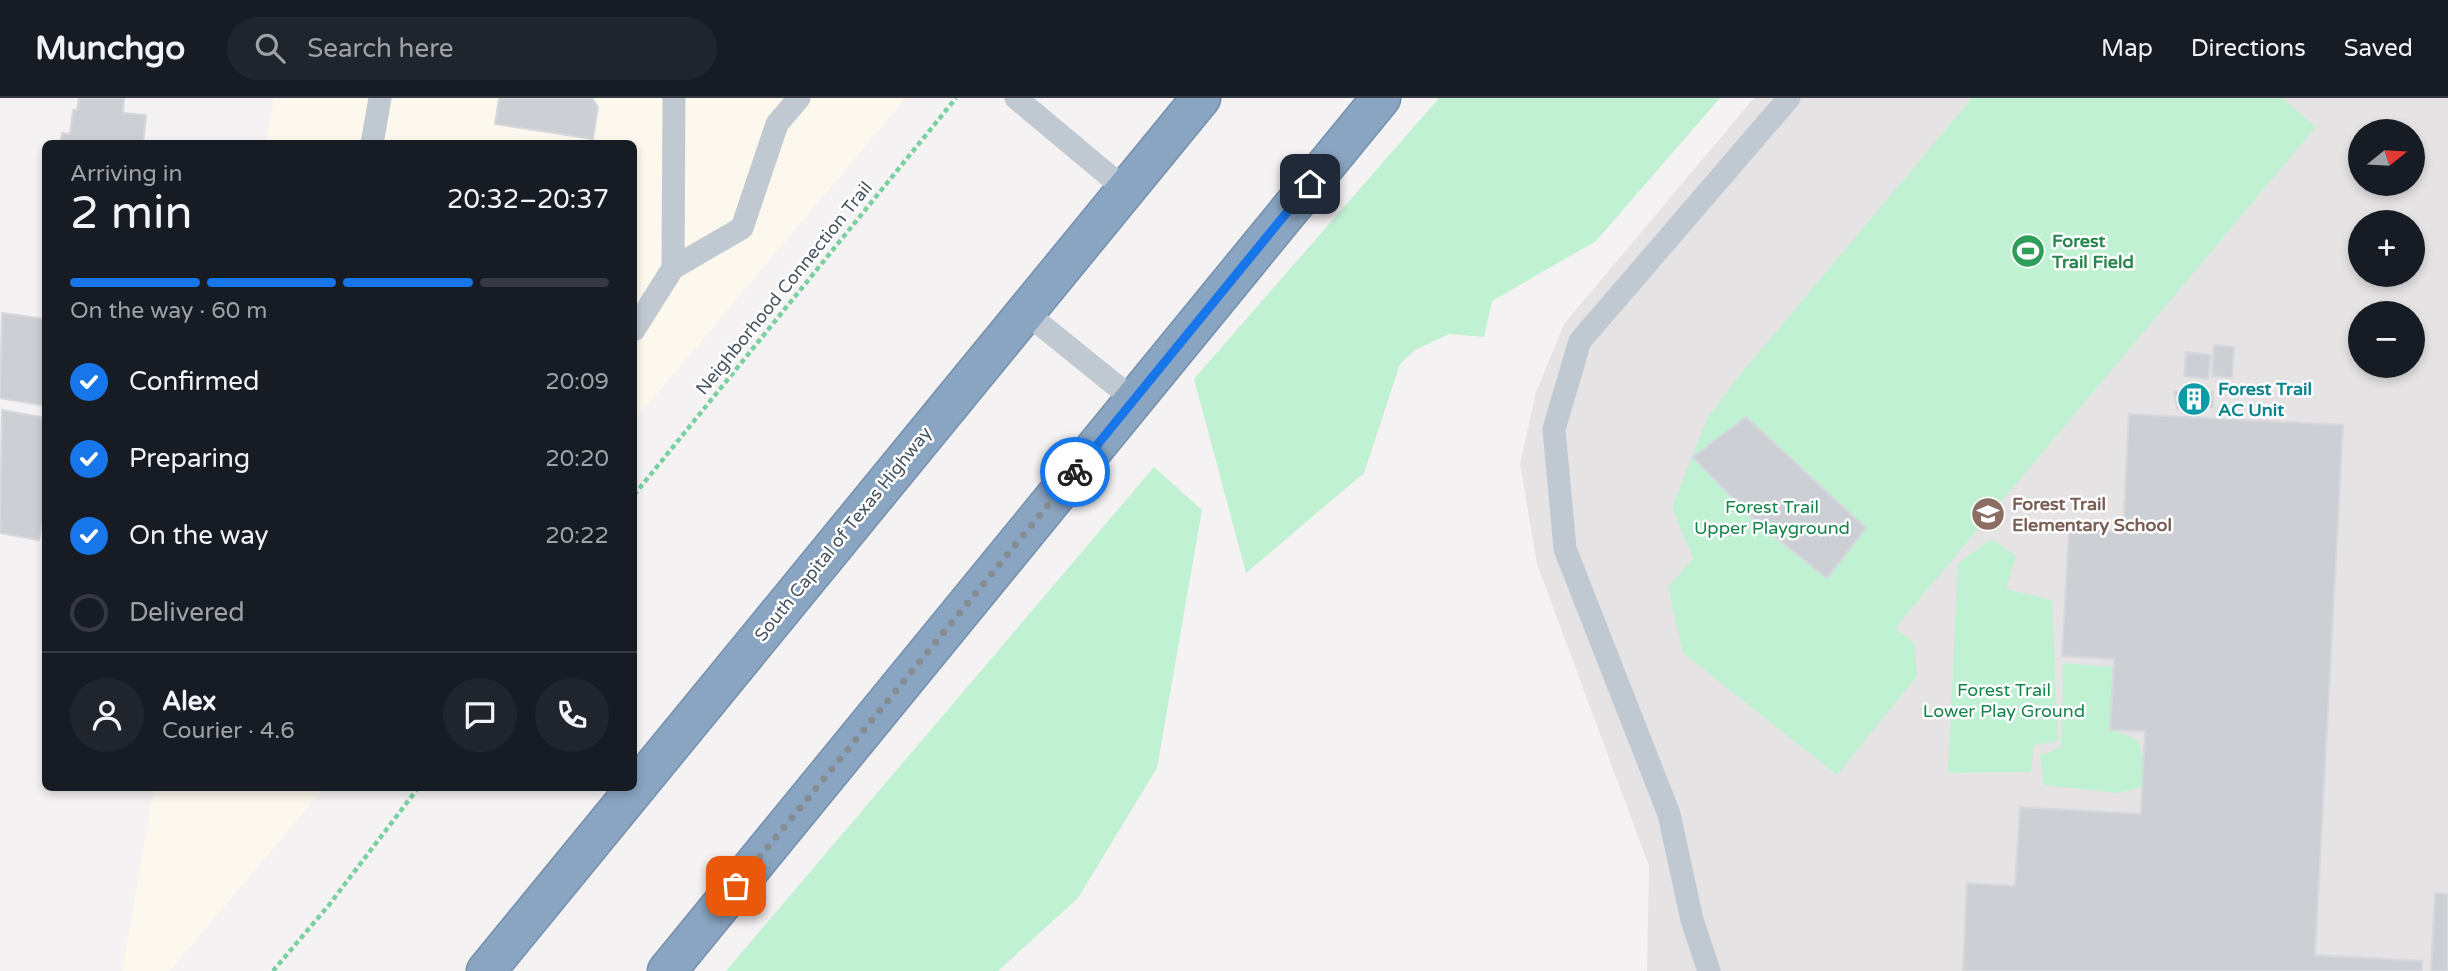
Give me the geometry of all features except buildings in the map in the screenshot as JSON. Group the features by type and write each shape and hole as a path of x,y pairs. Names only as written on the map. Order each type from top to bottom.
{"highway":[{"name":"South Capital of Texas Highway","path":"637,786 1201,98"},
{"path":"667,971 1381,98"},
{"name":"South Capital of Texas Highway","path":"486,971 633,791"}],"lane":[{"path":"373,140 380,98"},
{"path":"673,268 674,98"},
{"path":"637,325 673,268 742,228 777,124 799,98"},
{"path":"1016,98 1126,190"},
{"path":"1709,971 1692,920 1670,814 1564,549 1554,429 1580,341 1789,98"},
{"path":"1025,312 1134,400"}],"path":[{"name":"Neighborhood Connection Trail","path":"637,491 956,98"},
{"path":"273,971 329,905 416,791"}],"shaded area":[{"path":"274,98 906,98 637,417 637,140 267,140"},
{"name":"Forest Trail Elementary School","path":"1754,98 2448,98 2448,971 1647,971 1649,866 1537,564 1520,464 1536,392 1564,324"},
{"path":"153,791 321,791 170,971 122,971"}],"green space":[{"path":"1439,98 1720,98 1596,241 1492,301 1484,337 1449,334 1415,350 1400,364 1364,473 1246,573 1194,379"},
{"name":"Forest Trail Field","path":"1972,98 2282,98 2316,127 1895,628 1914,643 1917,676 1837,775 1683,653 1668,587 1693,559 1672,507 1708,417 1740,375"},
{"path":"1154,467 1202,510 1157,768 1078,898 998,971 726,971"},
{"name":"Forest Trail Lower Play Ground","path":"1992,539 2016,556 2006,589 2052,600 2058,741 2034,745 2031,772 1948,773 1958,563"},
{"path":"2063,663 2114,667 2111,729 2138,740 2149,785 2118,793 2044,785 2040,756 2061,747"}],"way so far":[{"path":"736,886 1075,472"}],"place":[{"name":"Forest Trail Field","path":"2028,251"},
{"name":"Forest Trail AC Unit","path":"2194,399"},
{"name":"Forest Trail Elementary School","path":"1988,514"}],"route":[{"path":"1075,472 1310,184"}],"park label":[{"name":"Forest Trail Upper Playground","path":"1772,517"}]}
